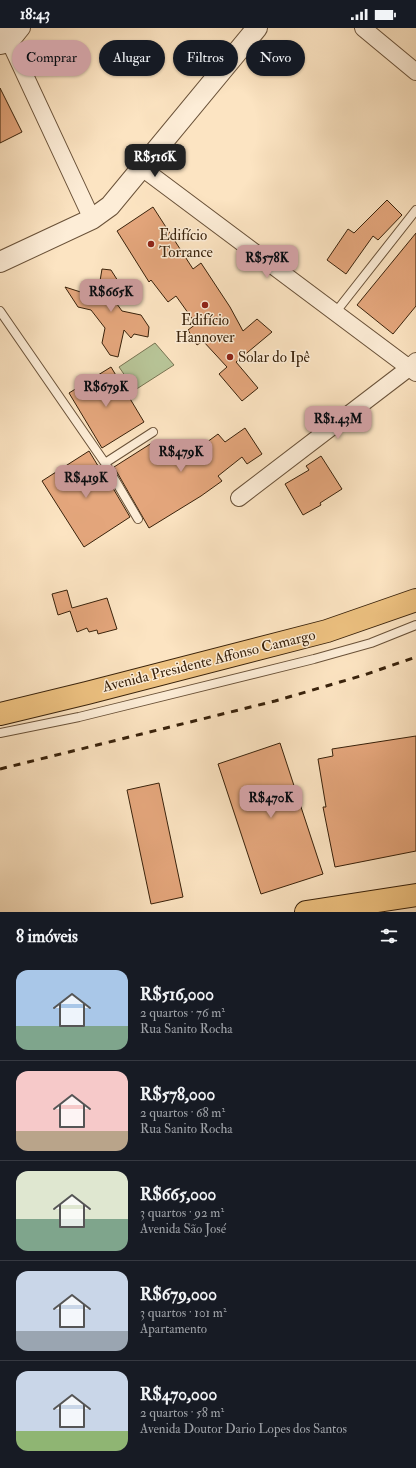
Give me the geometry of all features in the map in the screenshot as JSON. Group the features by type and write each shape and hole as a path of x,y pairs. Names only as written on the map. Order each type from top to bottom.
{"main road":[{"name":"Avenida Presidente Affonso Camargo","path":"0,714 305,637 353,623 416,600"},
{"path":"306,912 416,895"}],"street":[{"path":"3,28 5,45 92,219"},
{"path":"5,45 22,28"},
{"path":"0,262 92,219 110,206 256,28"},
{"path":"363,28 416,72"},
{"path":"142,168 335,313 414,367 239,498"}],"lane":[{"path":"335,313 416,210"},
{"path":"0,311 105,463 138,519"},
{"path":"105,463 153,432"},
{"path":"0,733 86,715 314,660 371,643 416,625"}],"green space":[{"path":"155,343 174,365 135,390 119,367"}],"building":[{"path":"0,88 22,132 0,143"},
{"path":"387,200 402,215 378,240 373,236 346,274 327,260 348,229 354,233"},
{"path":"153,207 193,269 201,263 230,307 243,331 257,319 272,332 236,362 258,388 242,401 219,374 227,367 203,341 197,345 188,330 196,324 176,296 168,302 151,280 149,282 117,231"},
{"path":"416,233 416,306 393,334 357,305"},
{"path":"102,269 111,270 118,281 114,300 122,311 141,315 149,327 148,337 134,334 131,338 124,330 118,357 110,355 102,343 105,328 91,310 78,307 65,287 90,295 99,287"},
{"path":"111,367 144,422 102,448 69,393"},
{"path":"245,428 262,454 247,464 242,457 218,476 222,481 201,496 149,528 114,467 155,441 166,458 192,440 199,448 218,434 225,442"},
{"path":"89,451 130,517 84,547 42,481"},
{"path":"321,456 342,489 320,503 321,505 303,515 285,484 309,470 306,466"},
{"path":"67,590 72,608 107,598 117,629 98,634 97,630 89,632 87,628 77,632 70,611 58,615 52,594"},
{"path":"416,736 416,851 335,867 323,807 326,807 318,759 333,756 332,749"},
{"path":"280,743 323,874 261,894 218,764"},
{"path":"159,783 183,897 151,904 127,790"}],"railway":[{"path":"0,769 275,701 364,675 416,657"}],"place":[{"name":"Edifício Torrance","path":"151,244"},
{"name":"Edifício Hannover","path":"205,305"},
{"name":"Solar do Ipê","path":"230,357"}]}
